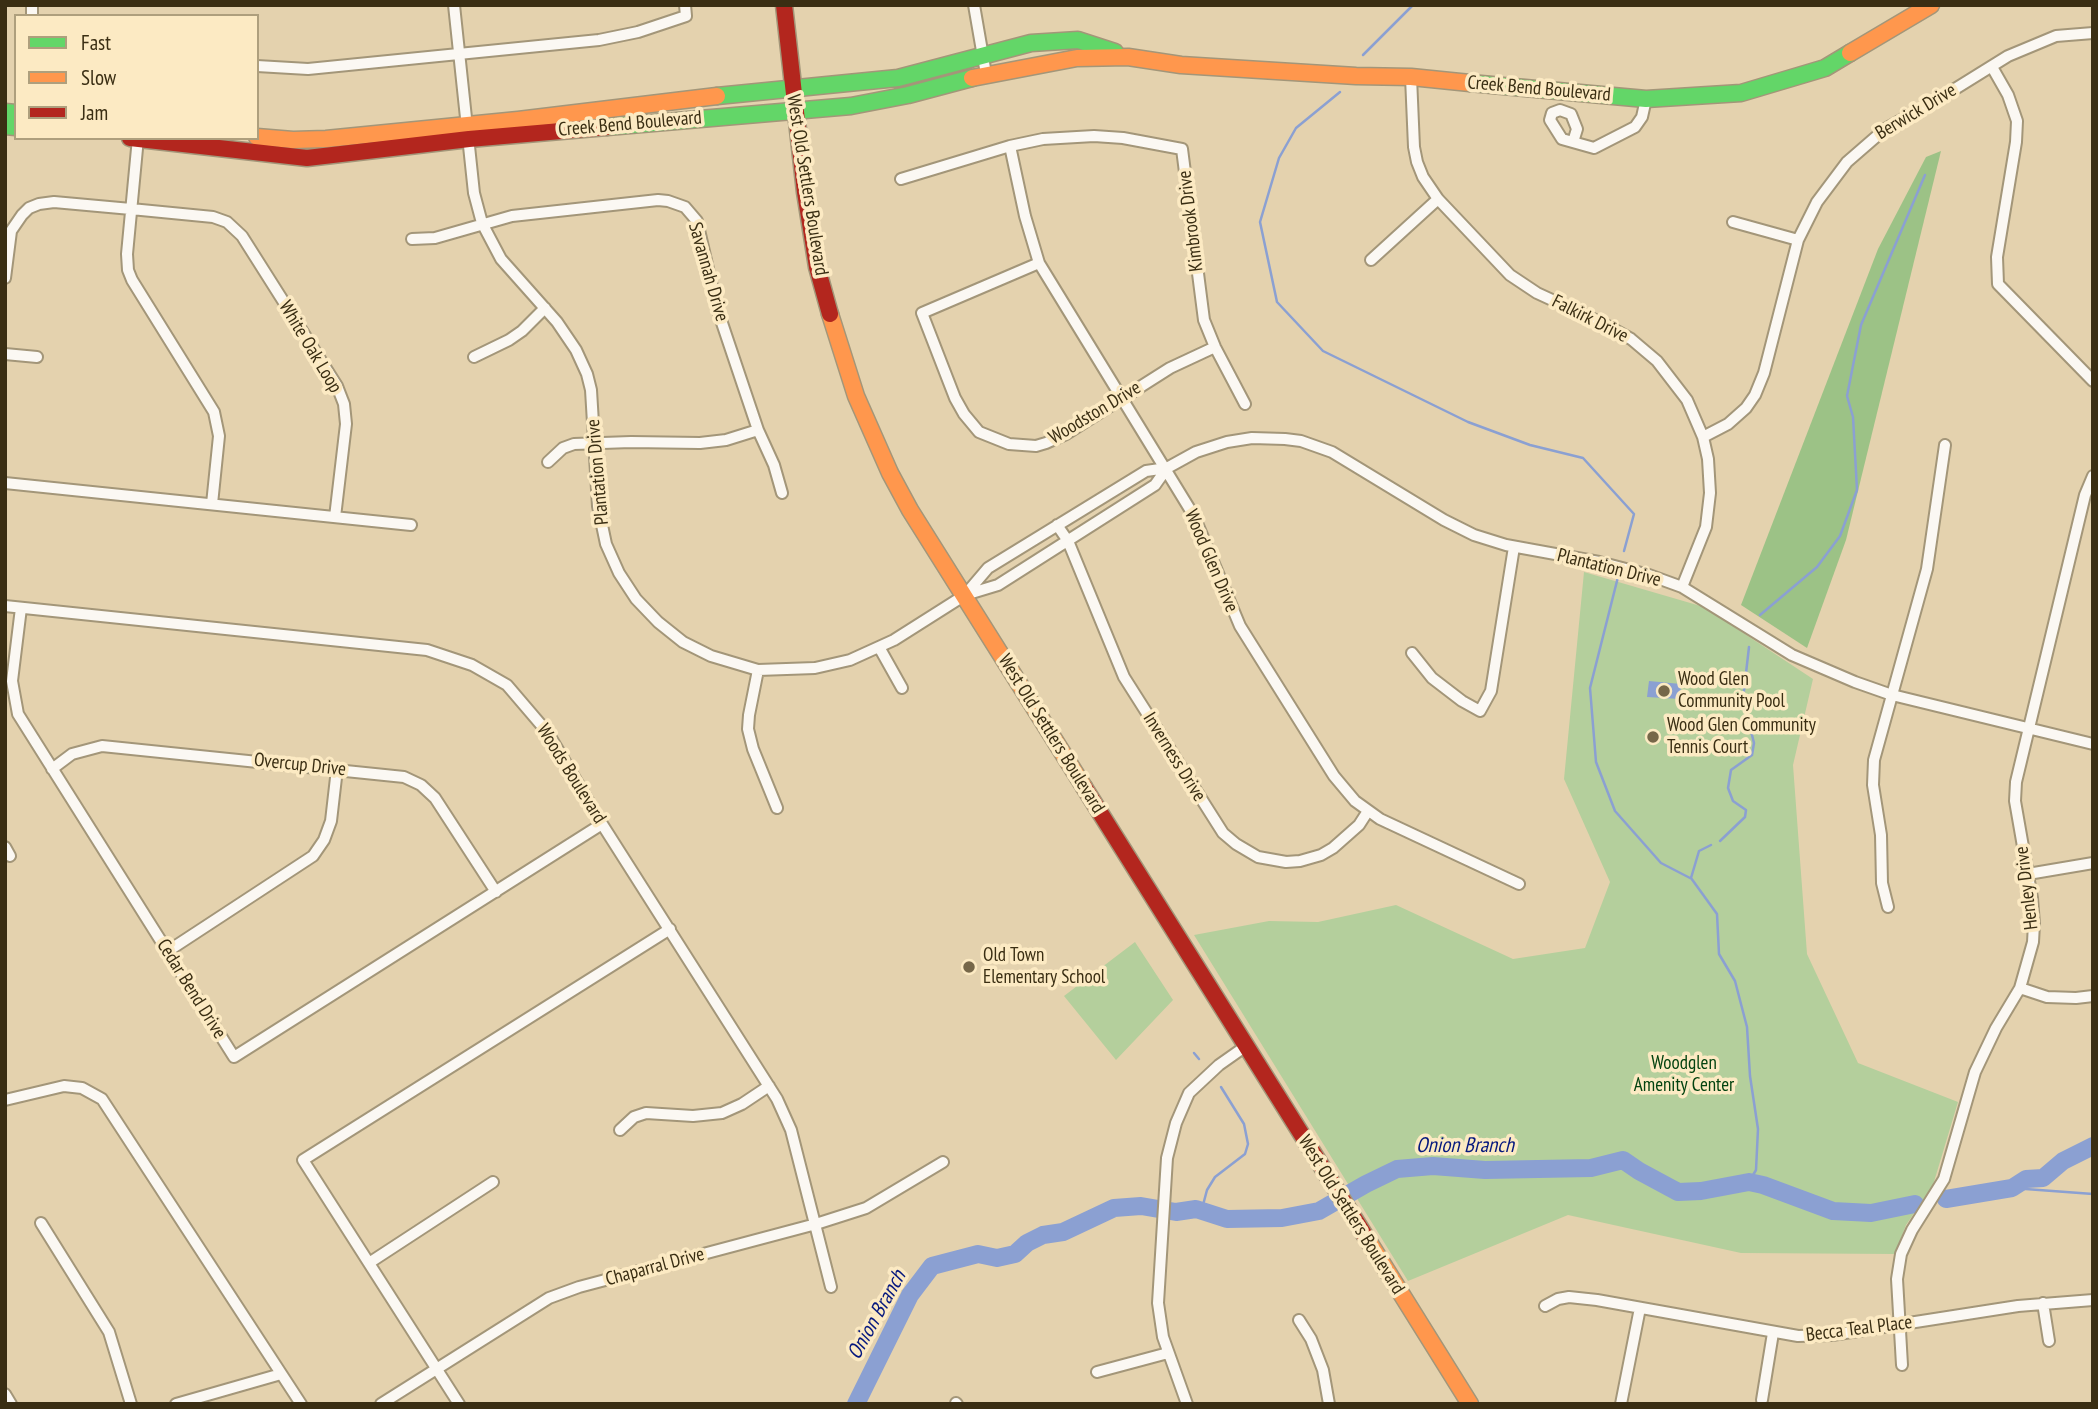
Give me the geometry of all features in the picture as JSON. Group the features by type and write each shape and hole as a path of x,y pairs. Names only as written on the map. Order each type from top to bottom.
{"street":[{"name":"Plantation Drive","path":"454,5 474,193 482,223 501,259 568,336 587,374 593,405 598,506 602,529 619,573 636,599 670,633 696,650 726,662 758,670 815,668 850,660 879,647 965,595 998,585 1155,485 1167,468"},
{"path":"259,66 308,69 614,37 686,16 685,5"},
{"name":"West Old Settlers Boulevard","path":"784,5 794,110 813,248 837,340 872,435 910,510 1470,1404"},
{"path":"974,5 986,74"},
{"name":"Creek Bend Boulevard","path":"259,137 293,140 468,132 851,106 908,95 986,74 1077,58 1128,57 1181,65 1410,77 1646,99 1741,93 1825,68 1931,5"},
{"name":"Berwick Drive","path":"1703,437 1728,424 1746,408 1755,395 1764,373 1798,240 1826,188 1859,150 1899,120 2008,56 2056,36 2093,33"},
{"name":"Creek Bend Boulevard","path":"147,140 307,158 468,132 792,87 898,78 1031,43 1078,40 1128,57"},
{"path":"1992,67 2008,95 2017,121 1997,257 1998,284 2093,381"},
{"name":"Falkirk Drive","path":"1410,77 1417,162 1423,177 1438,199 1498,263 1523,285 1617,330 1645,349 1678,386 1695,414 1703,437 1710,476 1709,510 1701,543 1682,587"},
{"path":"1573,142 1594,148 1634,127 1642,117 1646,99"},
{"name":"Kimbrook Drive","path":"901,179 1010,146 1043,139 1094,136 1123,138 1182,149 1204,320 1245,404"},
{"path":"138,140 127,254 132,280 208,401 218,424 212,504"},
{"name":"Wood Glen Drive","path":"1010,146 1025,216 1039,263 1195,516 1240,626 1334,776 1367,811 1519,884"},
{"path":"1371,260 1438,199"},
{"name":"Savannah Drive","path":"412,239 435,238 512,216 658,200 685,207 697,221 717,308 782,493"},
{"name":"White Oak Loop","path":"5,278 9,236 29,208 54,202 213,218 228,222 242,236 337,386 344,404 346,424 335,517"},
{"path":"1733,222 1798,240"},
{"name":"Woodston Drive","path":"1039,263 922,313 964,414 979,432 1009,444 1036,446 1066,434 1170,368 1215,347"},
{"path":"474,357 516,335 545,308"},
{"path":"5,354 37,357"},
{"path":"548,462 555,453 569,445 700,443 726,440 758,430"},
{"name":"Plantation Drive","path":"965,595 988,568 1146,471 1167,468 1196,452 1227,442 1268,437 1317,446 1347,460 1459,528 1490,541 1599,562 1682,587 1792,655 1855,682 1892,695 2093,744"},
{"path":"1888,907 1882,883 1881,835 1873,785 1874,760 1927,569 1945,445"},
{"name":"Henley Drive","path":"1902,1365 1897,1279 1902,1254 1912,1230 1944,1179 1975,1072 1996,1028 2020,988 2029,957 2034,923 2015,800 2016,782 2085,495 2093,476"},
{"path":"5,483 411,525"},
{"name":"Inverness Drive","path":"1058,525 1068,541 1124,677 1218,826 1230,838 1258,857 1286,862 1300,860 1321,855 1333,848 1359,825 1367,811"},
{"path":"1412,653 1432,678 1480,711 1490,691 1514,547"},
{"name":"Woods Boulevard","path":"5,606 427,650 457,659 507,685 548,733 769,1086 791,1130 831,1287"},
{"name":"Cedar Bend Drive","path":"21,608 12,681 12,695 18,714 234,1057 603,824"},
{"path":"879,647 902,688"},
{"path":"758,670 748,729 752,749 777,808"},
{"name":"Overcup Drive","path":"52,769 72,754 102,746 398,776 421,785 435,798 496,892"},
{"path":"168,951 313,856 330,828 337,769"},
{"path":"2028,874 2093,863"},
{"path":"459,1404 303,1160 670,929"},
{"path":"2020,988 2047,996 2093,996"},
{"path":"1187,1404 1168,1353 1158,1303 1167,1158 1176,1123 1189,1093 1219,1065 1246,1046"},
{"path":"5,1100 64,1086 82,1088 102,1099 300,1404"},
{"path":"620,1130 634,1117 646,1113 693,1116 722,1113 742,1104 769,1086"},
{"name":"Chaparral Drive","path":"381,1404 531,1308 562,1292 816,1224 866,1208 943,1162"},
{"path":"369,1263 493,1182"},
{"path":"41,1223 109,1332 131,1404"},
{"name":"Becca Teal Place","path":"1545,1306 1569,1297 1597,1300 1798,1336 1832,1335 2043,1303 2093,1300"},
{"path":"2043,1303 2049,1341"},
{"path":"1621,1404 1640,1308"},
{"path":"1298,1320 1311,1339 1324,1370 1329,1404"},
{"path":"1762,1400 1773,1333"},
{"path":"1097,1372 1168,1353"},
{"path":"176,1404 281,1374"},
{"path":"5,1394 11,1404"}],"green space":[{"path":"1941,151 1846,540 1807,648 1741,605 1878,249 1926,157"},
{"name":"Woodglen Amenity Center","path":"1584,572 1704,607 1813,679 1793,765 1807,954 1858,1063 1958,1102 1933,1185 1906,1225 1895,1254 1741,1253 1568,1215 1408,1281 1194,935 1269,921 1318,922 1396,905 1513,959 1585,948 1610,882 1564,779"},
{"path":"1135,942 1173,1000 1116,1060 1064,996"}],"water":[{"name":"Wood Glen Community Pool","path":"1649,681 1681,684 1680,699 1647,697"}],"waterway":[{"path":"1363,55 1413,5"},
{"path":"1340,92 1296,128 1279,158 1260,222 1277,302 1323,351 1468,422 1530,445 1583,458 1634,514 1624,551"},
{"path":"1760,615 1817,567 1840,536 1857,490 1853,417 1847,396 1861,325 1925,175"},
{"path":"1618,577 1590,688 1596,762 1615,811 1661,863 1690,878"},
{"path":"1720,841 1745,817 1746,810 1733,801 1728,788 1731,770 1752,755 1754,743 1743,699 1749,647"},
{"path":"1711,845 1699,851 1691,878 1717,914 1719,954 1735,981 1747,1027 1750,1076 1758,1129 1756,1170 1749,1182"},
{"path":"1194,1053 1199,1059"},
{"path":"1196,1209 1203,1205 1207,1190 1215,1177 1245,1154 1248,1144 1244,1124 1221,1087"},
{"name":"Onion Branch","path":"1946,1199 2012,1188 2026,1179 2043,1178 2063,1161 2093,1146"},
{"name":"Onion Branch","path":"856,1404 910,1295 932,1266 978,1254 997,1258 1015,1254 1027,1243 1043,1235 1063,1232 1114,1208 1141,1206 1176,1212 1196,1209 1227,1219 1282,1218 1319,1211 1397,1169 1433,1166 1485,1170 1591,1168 1623,1160 1678,1192 1701,1191 1749,1182 1833,1211 1871,1213 1915,1204"},
{"path":"2012,1188 2093,1194"}],"traffic: fast":[{"path":"717,96 898,78 1031,43 1078,40 1115,52"},
{"path":"1470,83 1646,99 1741,93 1825,68 1850,53"},
{"path":"607,127 851,106 908,95 972,78"},
{"path":"5,112 14,113"},
{"path":"5,126 14,127"}],"traffic: slow":[{"path":"1850,53 1931,5"},
{"path":"972,78 1077,58 1128,57 1181,65 1411,77 1470,83"},
{"path":"259,137 326,139 518,120 717,96"},
{"path":"830,314 856,396 890,473 910,510 1084,787"},
{"path":"1369,1242 1470,1404"}],"traffic: jam":[{"path":"784,5 805,192 817,267 830,314"},
{"path":"148,140 307,158 469,139 607,127"},
{"path":"1084,787 1369,1242"}],"place":[{"name":"Wood Glen Community Pool","path":"1664,691"},
{"name":"Wood Glen Community Tennis Court","path":"1653,737"},
{"name":"Old Town Elementary School","path":"969,967"}]}
